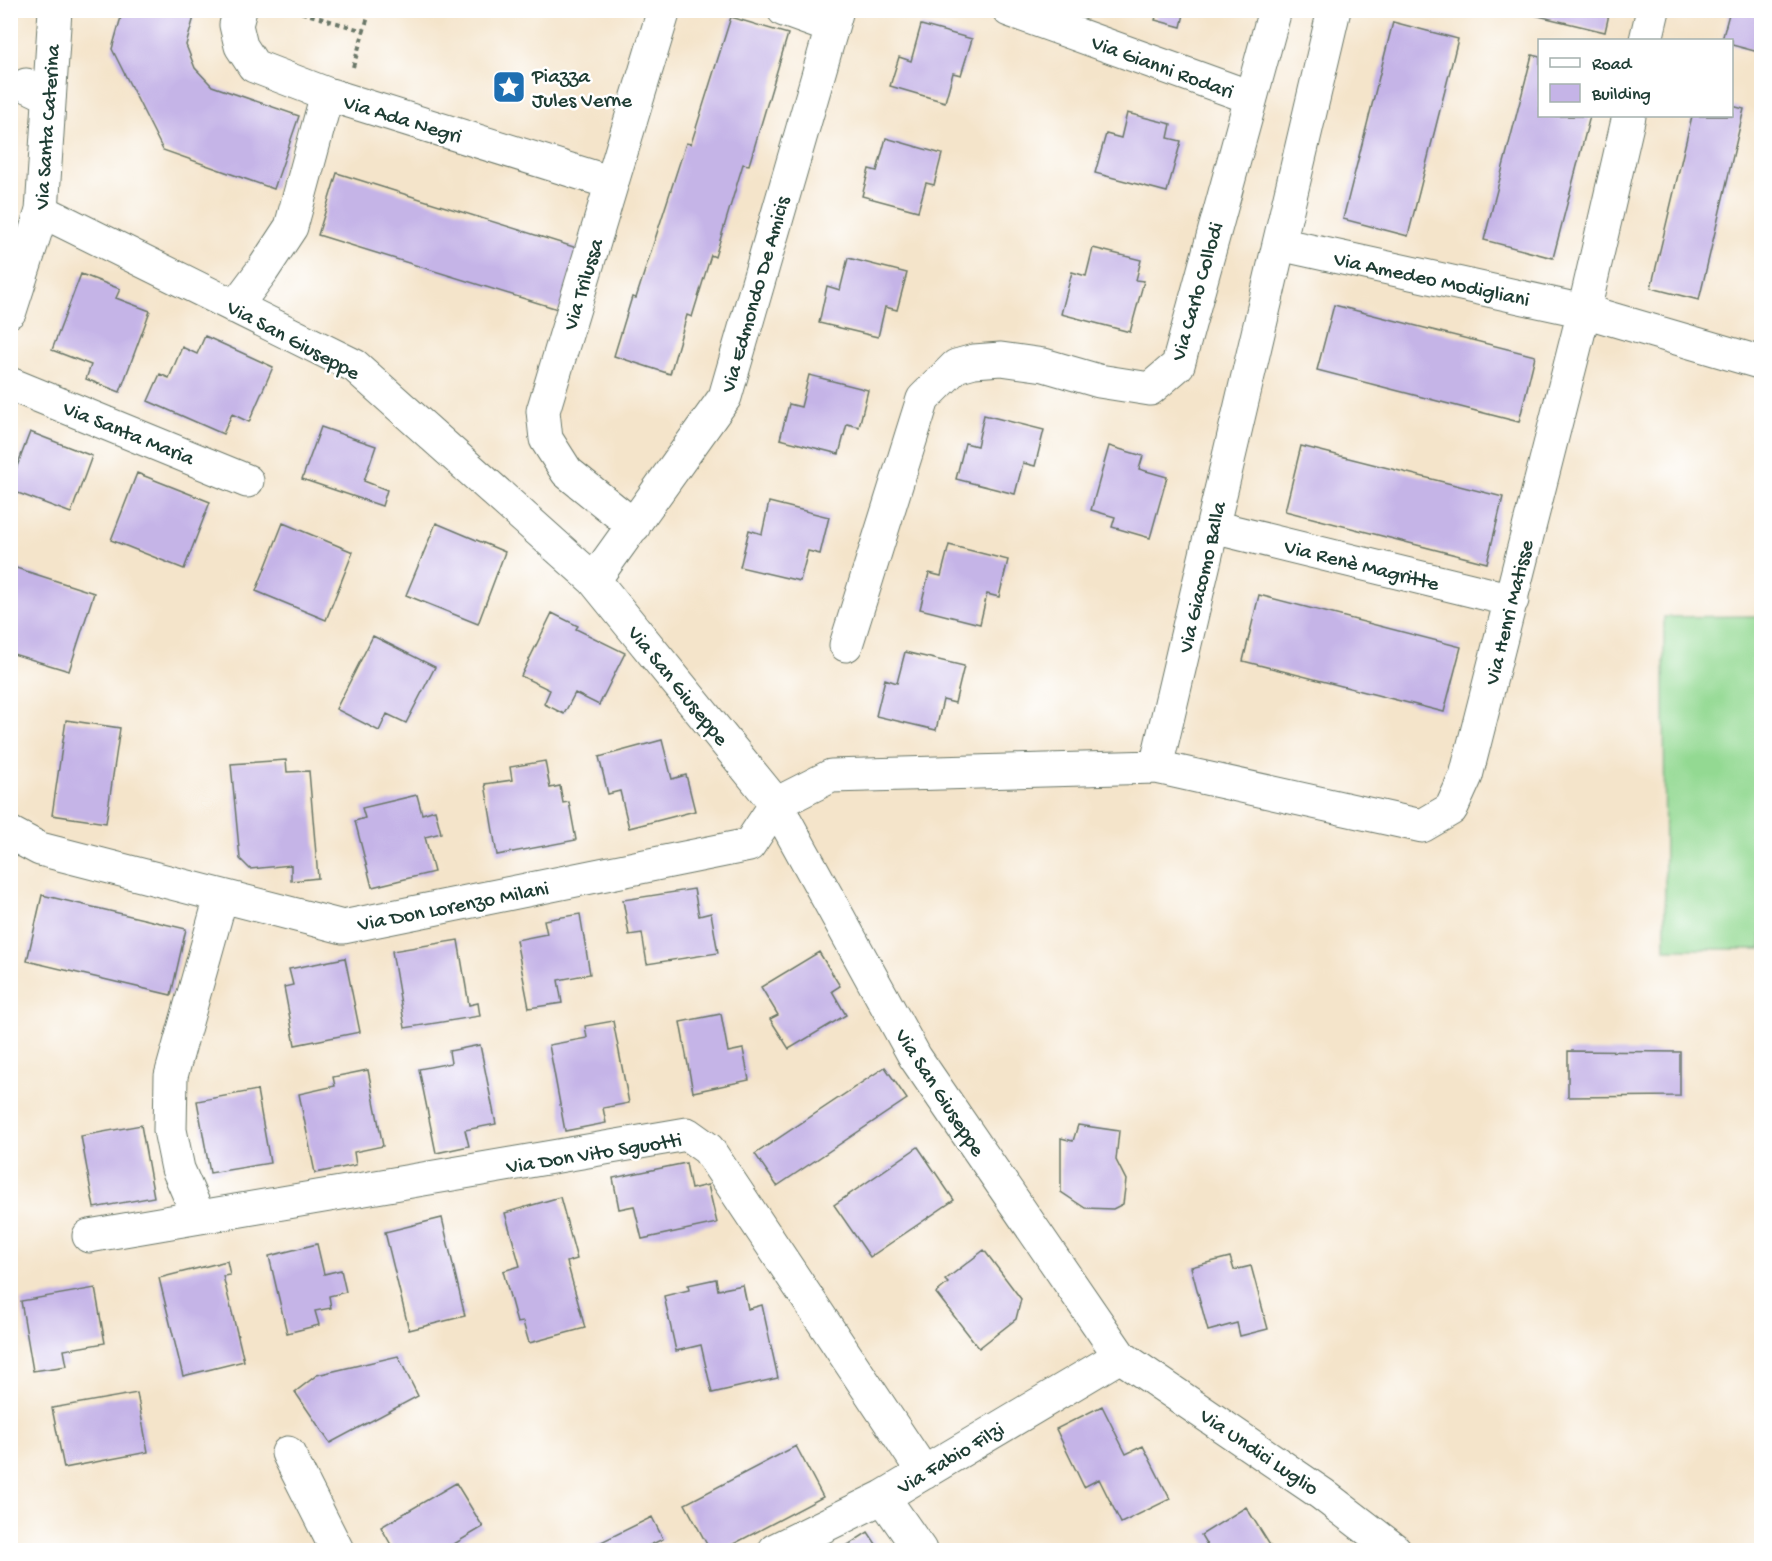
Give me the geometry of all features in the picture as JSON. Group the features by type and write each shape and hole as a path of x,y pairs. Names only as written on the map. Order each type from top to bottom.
{"street":[{"name":"Via Santa Caterina","path":"10,311 42,211 37,91 55,10"},
{"name":"Via Ada Negri","path":"240,10 236,25 241,46 254,66 327,94 612,183"},
{"name":"Via Trilussa","path":"634,526 567,472 546,439 543,411 664,10"},
{"path":"784,10 834,19"},
{"name":"Via Gianni Rodari","path":"1008,10 1250,97"},
{"name":"Via Carlo Collodi","path":"846,645 923,399 956,366 974,361 1001,359 1044,365 1100,381 1150,389 1178,365 1275,10"},
{"name":"Via Giacomo Balla","path":"1156,768 1334,10"},
{"path":"1646,39 1653,10"},
{"name":"Via Edmondo De Amicis","path":"594,580 725,397 834,19"},
{"path":"235,307 291,227 327,94"},
{"name":"Via Henri Matisse","path":"1156,768 1422,826 1451,809 1466,776 1512,600 1584,311 1629,117"},
{"name":"Via San Giuseppe","path":"42,211 355,366 594,580 776,804 915,1057 1120,1356"},
{"name":"Via Amedeo Modigliani","path":"1280,244 1584,311 1761,363"},
{"name":"Via Santa Maria","path":"10,384 247,481"},
{"name":"Via Renè Magritte","path":"1213,527 1512,600"},
{"path":"776,804 831,776 1156,768"},
{"name":"Via Don Lorenzo Milani","path":"10,833 40,849 343,927 749,845 776,804"},
{"path":"199,1217 178,1169 170,1130 171,1076 221,897"},
{"name":"Via Don Vito Sguotti","path":"89,1236 687,1134 708,1149 924,1473"},
{"name":"Via Fabio Filzi","path":"775,1551 883,1497 1120,1356"},
{"name":"Via Undici Luglio","path":"1120,1356 1322,1494 1395,1551"},
{"path":"288,1453 337,1551"},
{"path":"883,1497 920,1551"}],"path":[{"path":"294,10 364,31"},
{"path":"316,17 319,10"},
{"path":"352,72 370,10"}],"green space":[{"path":"1761,616 1761,949 1665,949 1664,617"}],"building":[{"path":"123,10 196,10 186,45 195,68 212,86 299,116 274,189 163,150 112,49"},
{"path":"1158,10 1185,10 1181,27 1155,20"},
{"path":"1535,10 1610,10 1605,32 1534,15"},
{"path":"1730,10 1762,10 1762,53 1733,45 1733,39 1722,39"},
{"path":"731,17 788,34 749,165 743,164 715,257 711,255 692,317 687,315 670,374 614,356 632,297 636,298 686,143 691,144"},
{"path":"1393,22 1458,39 1408,236 1343,219"},
{"path":"921,25 972,39 961,75 953,73 945,102 890,86 899,57 911,61"},
{"path":"1532,55 1538,56 1538,117 1590,117 1553,258 1484,240"},
{"path":"1733,106 1744,109 1699,300 1651,288 1692,117 1733,117"},
{"path":"1127,113 1171,124 1168,138 1181,141 1167,192 1095,173 1106,134 1121,138"},
{"path":"886,138 942,154 934,185 926,183 918,211 862,196 869,169 877,171"},
{"path":"337,173 580,249 561,310 318,235"},
{"path":"1093,248 1141,260 1136,280 1144,281 1130,332 1061,314 1072,272 1086,276"},
{"path":"848,258 907,273 897,310 885,307 878,337 819,323 827,286 840,290"},
{"path":"81,274 120,289 116,298 150,311 120,392 86,379 91,365 52,350"},
{"path":"1334,305 1535,356 1519,422 1317,370"},
{"path":"205,336 273,367 249,422 232,414 223,434 148,401 160,374 169,378 182,347 197,354"},
{"path":"809,375 868,390 859,427 847,424 839,454 780,439 789,404 801,407"},
{"path":"984,415 1044,430 1035,466 1023,463 1015,494 956,479 965,443 977,446"},
{"path":"321,427 376,446 364,481 387,490 382,506 302,479"},
{"path":"30,432 92,456 71,513 10,490"},
{"path":"1109,446 1143,456 1139,469 1167,477 1150,538 1112,527 1115,517 1091,510"},
{"path":"1301,446 1503,497 1487,563 1285,511"},
{"path":"137,473 210,502 184,569 111,540"},
{"path":"769,502 829,517 820,554 808,551 800,581 740,567 749,530 762,534"},
{"path":"283,523 353,552 326,620 256,591"},
{"path":"436,523 505,552 478,624 406,595"},
{"path":"949,545 1008,560 999,597 987,594 980,624 920,609 929,573 941,576"},
{"path":"10,566 94,593 69,671 10,653"},
{"path":"1259,595 1461,647 1444,712 1243,661"},
{"path":"552,613 578,626 576,629 625,653 599,705 575,693 564,714 544,704 550,690 521,676"},
{"path":"373,636 435,667 406,723 387,714 379,731 336,709"},
{"path":"905,652 964,666 955,703 943,700 936,730 876,716 885,679 897,683"},
{"path":"66,720 120,728 106,823 52,815"},
{"path":"662,740 672,779 686,775 695,811 629,828 620,791 608,794 599,757"},
{"path":"286,760 287,772 309,771 318,878 291,881 291,865 250,869 240,859 231,764"},
{"path":"545,761 550,788 560,786 563,803 569,802 576,840 497,855 485,784 512,780 510,767"},
{"path":"417,795 422,814 435,810 441,833 425,837 434,872 372,887 355,821 365,818 362,808"},
{"path":"694,889 699,916 711,913 718,953 647,964 642,933 629,935 623,900"},
{"path":"42,895 186,929 171,995 27,961"},
{"path":"580,914 590,974 558,980 562,1003 529,1008 516,940 547,934 544,920"},
{"path":"458,940 469,1005 478,1003 480,1016 405,1028 392,951"},
{"path":"819,952 840,986 832,991 846,1015 789,1049 770,1019 778,1015 761,987"},
{"path":"345,958 360,1032 295,1045 284,987 293,985 289,969"},
{"path":"721,1014 728,1052 743,1049 749,1080 693,1092 680,1022"},
{"path":"613,1021 629,1103 603,1108 606,1123 565,1131 549,1045 587,1038 585,1026"},
{"path":"480,1045 496,1124 465,1130 469,1146 436,1153 419,1069 451,1063 449,1051"},
{"path":"1568,1051 1680,1052 1680,1096 1568,1097"},
{"path":"885,1067 907,1099 777,1186 755,1154"},
{"path":"368,1070 383,1146 354,1152 356,1165 315,1173 299,1094 335,1086 333,1077"},
{"path":"257,1090 270,1163 210,1173 197,1101"},
{"path":"141,1125 154,1197 94,1208 81,1136"},
{"path":"1078,1125 1119,1131 1116,1160 1126,1180 1123,1204 1113,1209 1085,1208 1061,1192 1061,1138 1073,1141"},
{"path":"918,1147 954,1200 870,1257 834,1205"},
{"path":"686,1163 691,1189 708,1185 717,1223 642,1239 634,1206 619,1209 613,1178"},
{"path":"560,1197 577,1259 567,1262 585,1328 529,1343 523,1322 517,1323 503,1271 520,1266 505,1213"},
{"path":"442,1218 465,1316 409,1330 385,1232"},
{"path":"317,1244 324,1274 341,1270 346,1292 329,1296 331,1308 315,1311 319,1325 287,1333 269,1256"},
{"path":"984,1250 1021,1299 1016,1319 979,1348 936,1293 948,1283 945,1280"},
{"path":"1230,1257 1234,1270 1251,1266 1268,1329 1240,1336 1237,1323 1208,1331 1191,1267"},
{"path":"227,1261 230,1275 223,1276 244,1361 183,1376 159,1278"},
{"path":"716,1279 718,1290 743,1285 748,1309 762,1305 778,1378 712,1393 701,1345 676,1351 664,1296 689,1290 688,1285"},
{"path":"95,1288 105,1343 64,1350 67,1366 33,1371 21,1301"},
{"path":"398,1356 418,1396 330,1443 295,1392 317,1375"},
{"path":"137,1393 148,1452 64,1468 52,1408"},
{"path":"1102,1406 1126,1454 1143,1446 1170,1499 1121,1523 1099,1479 1084,1487 1056,1429"},
{"path":"796,1446 823,1497 722,1550 710,1550 685,1504"},
{"path":"456,1483 483,1527 444,1550 394,1550 381,1527"},
{"path":"1246,1507 1273,1550 1210,1550 1201,1535"},
{"path":"652,1517 663,1539 646,1547 647,1550 597,1550 595,1545"},
{"path":"868,1532 880,1550 840,1550"}],"place":[{"name":"Piazza Jules Verne","path":"509,87"}]}
